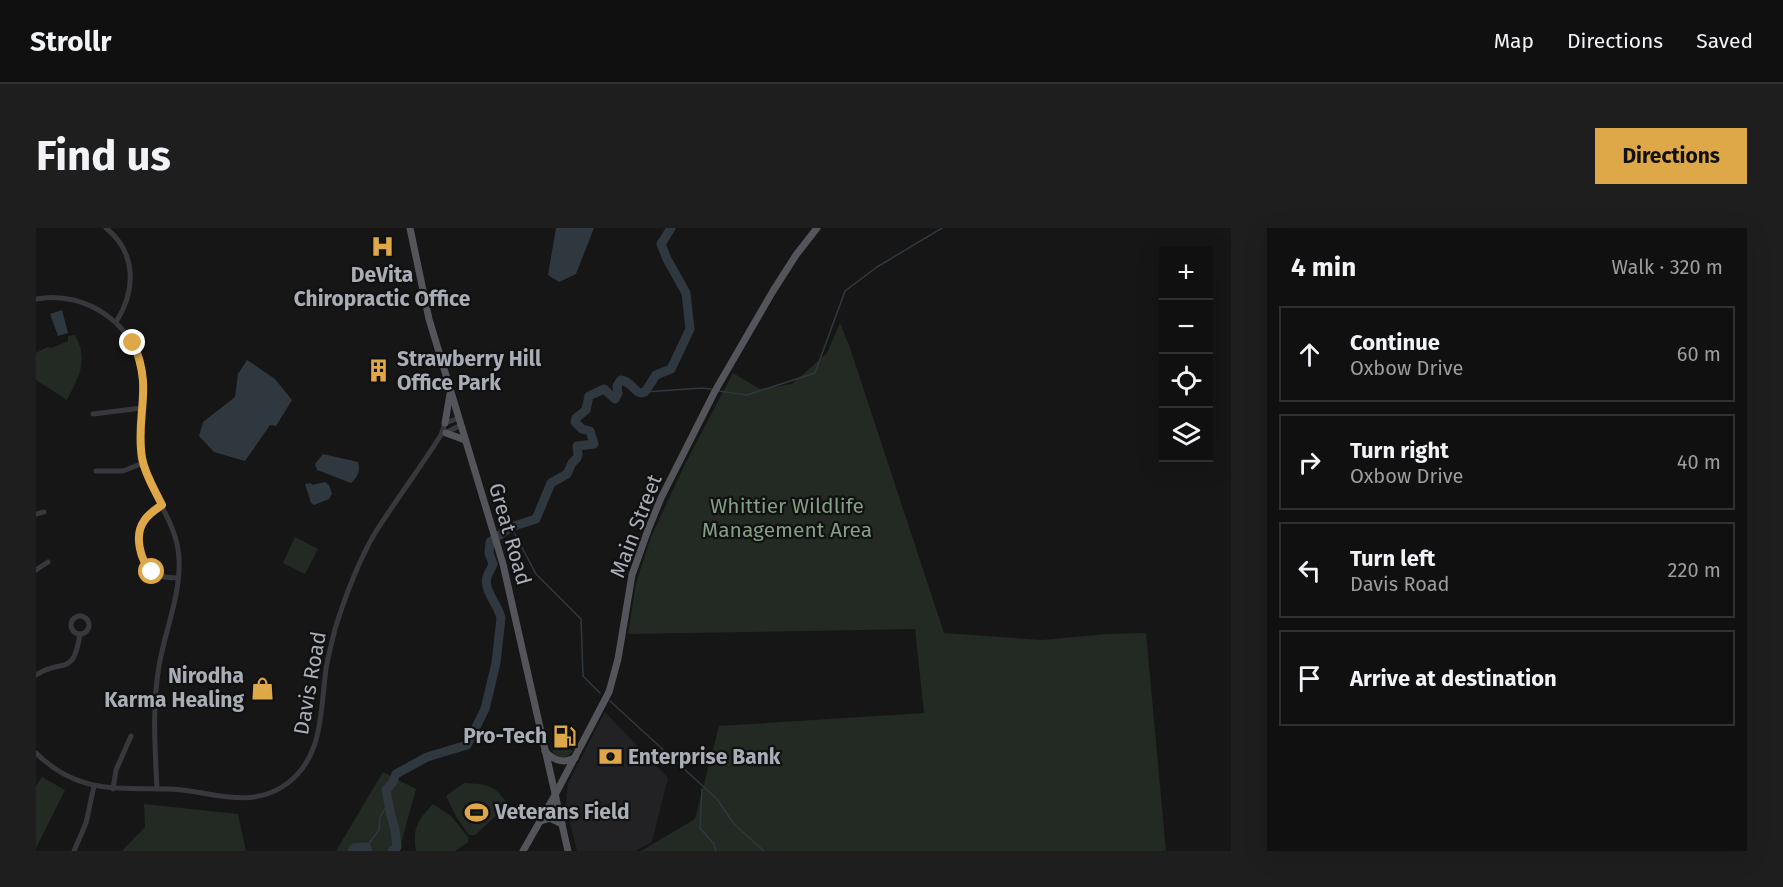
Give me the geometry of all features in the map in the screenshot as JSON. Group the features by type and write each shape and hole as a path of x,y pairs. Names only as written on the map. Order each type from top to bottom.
{"main road":[{"name":"Great Road","path":"410,228 429,319 495,533 568,851"},
{"name":"Main Street","path":"523,851 575,758 613,681 632,575 661,498 715,391 773,291 817,228"},
{"path":"445,423 450,392"},
{"path":"444,434 465,440"},
{"path":"545,751 551,757 561,761 575,758"},
{"path":"541,821 550,818 562,824"}],"street":[{"path":"106,228 124,250 130,268 129,295 125,308 116,322"},
{"path":"36,299 59,297 74,300 98,310 116,322 133,343 142,366 144,382 141,456 177,544 178,578 160,657 154,704 157,789"},
{"path":"93,414 142,408"},
{"path":"445,423 460,421"},
{"name":"Davis Road","path":"36,753 60,772 94,786 113,789 185,789 229,798 248,798 274,791 289,782 302,769 316,746 328,660 335,629 359,566 374,535 444,434 460,421"},
{"name":"Davis Road","path":"444,434 445,423"},
{"path":"96,471 123,471 143,463"},
{"path":"162,505 143,522 140,528 141,550 144,561 152,572 165,577 178,578"},
{"path":"36,514 44,512"},
{"path":"36,570 48,562"},
{"path":"36,675 64,667 72,661 80,634"},
{"path":"113,789 116,770 131,736"},
{"path":"74,851 86,823 94,786"}],"shaded area":[{"path":"556,228 594,228 576,274 559,282 548,275"},
{"path":"62,310 68,333 58,336 50,314"},
{"path":"247,360 275,379 292,400 276,426 270,425 245,461 214,452 199,436 203,422 235,397 238,374"},
{"path":"323,454 358,462 359,471 355,479 351,483 317,470 315,464"},
{"path":"325,482 329,485 332,494 329,499 314,505 311,503 305,484"},
{"path":"605,712 668,778 652,842 635,851 577,851 566,807 568,783"}],"green space":[{"name":"Whittier Wildlife Management Area","path":"840,323 944,633 1042,640 1146,633 1166,851 641,851 695,819 719,726 924,713 915,629 628,634 636,583 651,537 685,464 733,373 760,389 792,384 827,353"},
{"path":"75,335 82,361 67,400 36,380 36,353 68,341 68,336"},
{"path":"295,537 318,549 305,574 283,563"},
{"path":"564,746 573,751 568,756 560,757 553,753 551,747"},
{"path":"383,772 416,789 399,851 336,851"},
{"path":"42,777 65,790 36,848 36,786"},
{"name":"Veterans Field","path":"464,783 490,787 499,793 508,805 475,835 469,835 446,796"},
{"path":"144,804 238,814 246,851 122,851 145,827"},
{"name":"Veterans Field","path":"433,804 451,816 468,837 468,842 455,851 416,851 417,825"}],"waterway":[{"path":"392,851 397,847 386,790 396,774 427,757 467,745 485,709 496,663 501,618 486,582 493,564 489,553 490,542 511,527 536,519 551,483 567,474 577,458 577,446 594,444 590,431 582,429 575,422 576,418 586,410 589,396 604,389 615,399 618,393 617,386 621,380 629,383 638,392 645,392 656,375 671,369 690,329 686,293 661,244 671,228"},
{"path":"719,391 747,395 815,373 845,291 877,267 942,228"},
{"path":"645,392 711,389"},
{"path":"511,527 536,574 581,619 583,676 600,693"},
{"path":"610,701 717,799 734,824 764,851"},
{"path":"702,789 700,828 714,844 716,851"},
{"path":"366,847 379,830 380,817 388,803"},
{"path":"352,851 354,848 366,847 368,851"}],"place":[{"name":"DeVita Chiropractic Office","path":"382,247"},
{"name":"Strawberry Hill Office Park","path":"379,371"},
{"name":"Nirodha Karma Healing","path":"262,688"},
{"name":"Pro-Tech","path":"565,736"},
{"name":"Enterprise Bank","path":"610,757"},
{"name":"Veterans Field","path":"477,812"}],"route":[{"path":"133,343 142,366 144,382 141,456 144,469 162,505 148,516 140,528 139,541 144,561 152,572"}]}
